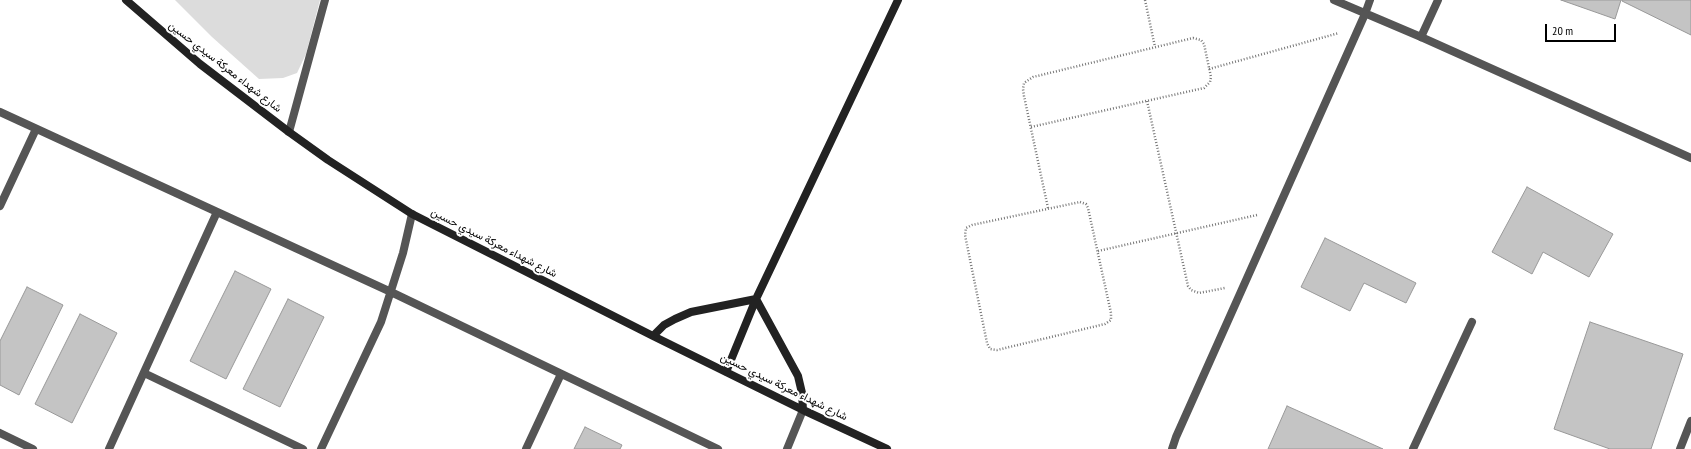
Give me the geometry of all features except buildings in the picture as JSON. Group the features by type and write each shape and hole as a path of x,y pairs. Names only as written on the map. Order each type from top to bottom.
{"main road":[{"name":"شارع شهداء معركة سيدي حسين","path":"126,0 200,64 289,132 334,164 412,214 653,336 803,410 887,449"},
{"path":"726,372 756,299 898,0"},
{"path":"653,336 664,325 691,312 756,299"},
{"path":"756,299 798,376 802,394 803,410"}],"street":[{"path":"289,132 325,0"},
{"path":"1334,0 1421,37 1691,158"},
{"path":"1172,449 1370,0"},
{"path":"1421,37 1438,0"},
{"path":"0,112 391,292 718,449"},
{"path":"0,206 36,129"},
{"path":"109,449 217,212"},
{"path":"321,449 381,322 391,292 412,214"},
{"path":"1413,449 1472,322"},
{"path":"144,372 303,449"},
{"path":"526,449 561,374"},
{"path":"787,449 803,410"},
{"path":"1680,449 1691,421"},
{"path":"0,433 33,449"}],"path":[{"path":"1145,0 1155,47"},
{"path":"1209,69 1358,28"},
{"path":"1031,127 1204,88 1210,82 1204,44 1197,38 1193,38 1028,79 1024,83 1023,89 1048,208"},
{"path":"1146,101 1188,286 1191,290 1199,293 1244,285"},
{"path":"1080,202 1086,204 1098,252 1112,313 1112,317 1108,323 997,350 990,349 987,342 965,231 966,228 972,225 1080,202"},
{"path":"1098,252 1277,210"}],"shaded area":[{"path":"175,0 320,0 306,54 297,73 283,78 259,79 212,37"}]}
